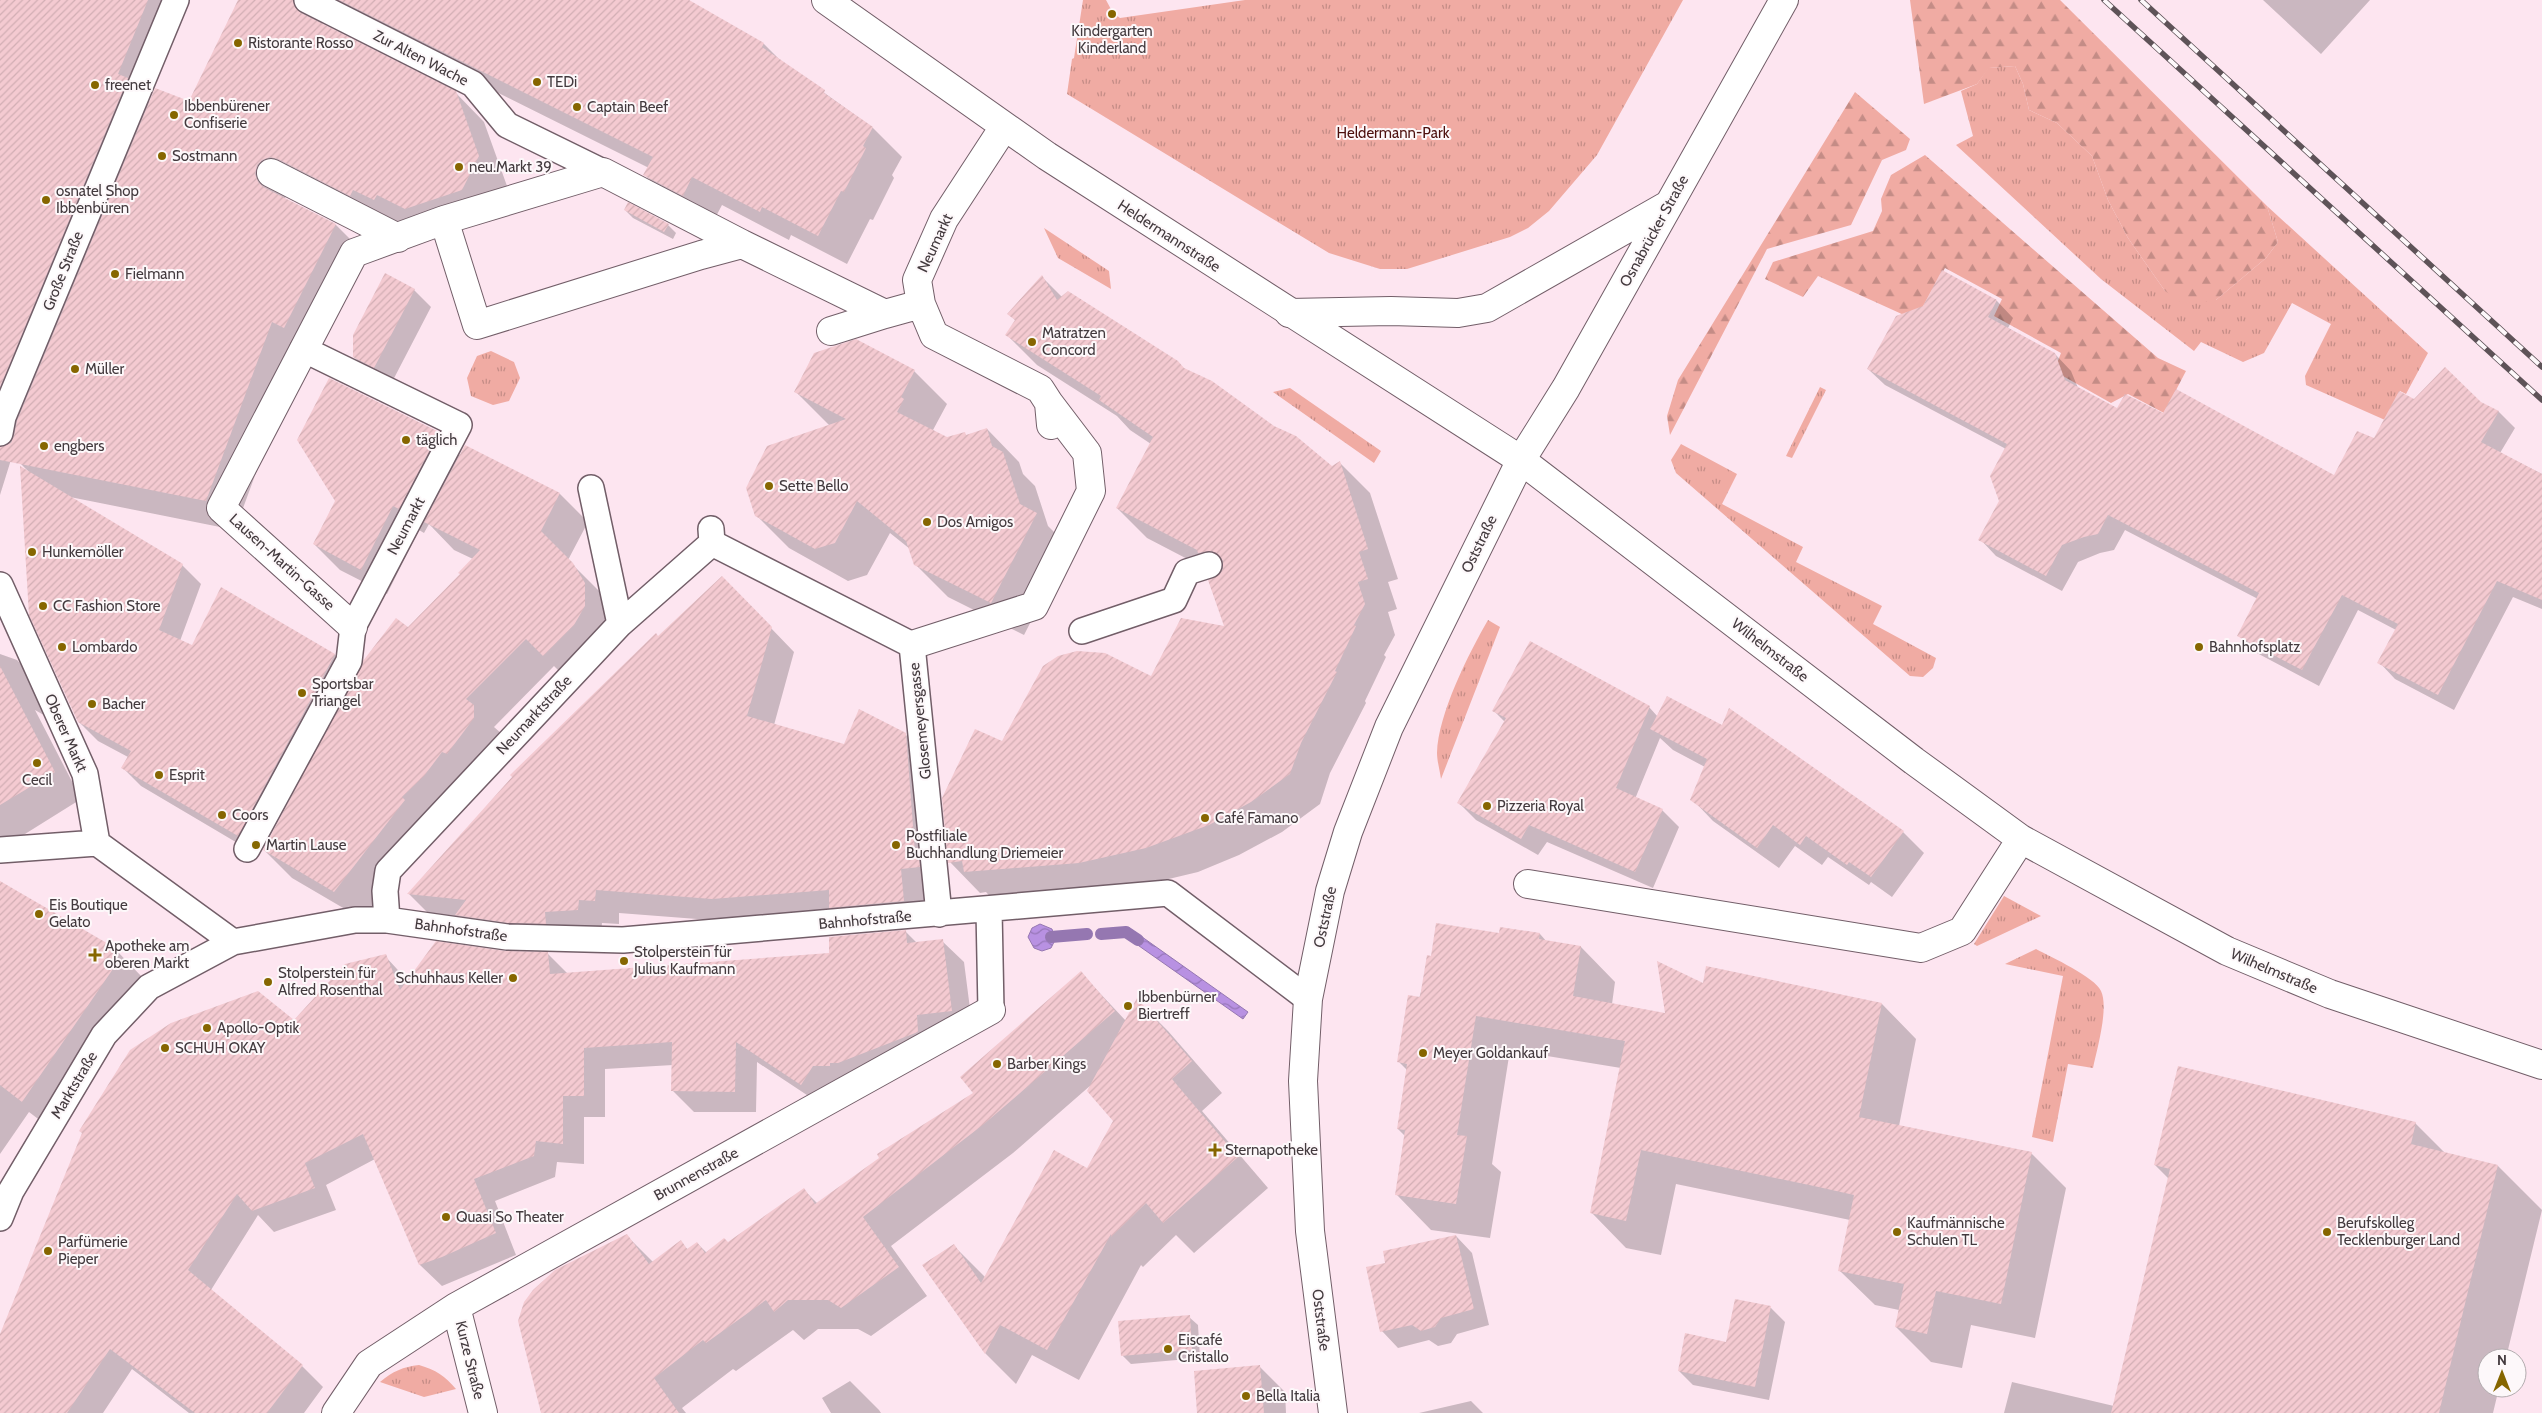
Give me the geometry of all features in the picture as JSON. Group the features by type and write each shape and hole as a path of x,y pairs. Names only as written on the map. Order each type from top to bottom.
{"street":[{"name":"Große Straße","path":"0,433 3,417 176,0"},
{"name":"Zur Alten Wache","path":"306,0 473,84 507,125 603,172"},
{"name":"Heldermannstraße","path":"826,0 1004,127 1289,313 1521,460"},
{"name":"Osnabrücker Straße","path":"1521,460 1566,388 1784,0"},
{"name":"Neumarkt","path":"1004,127 944,219 917,280 921,304 934,334 1040,389 1050,414"},
{"name":"Lausen-Martin-Gasse","path":"353,626 222,508 354,252 398,238 444,220 603,172"},
{"path":"603,172 742,244 885,314"},
{"path":"271,173 398,238"},
{"path":"1289,313 1391,311 1458,313 1488,308 1668,205"},
{"path":"444,220 477,325 742,244"},
{"path":"831,331 921,304"},
{"name":"Neumarkt","path":"303,349 459,425 353,626"},
{"name":"Glosemeyersgasse","path":"939,914 912,645 1034,606 1091,491 1087,453 1050,414"},
{"name":"Wilhelmstraße","path":"1521,460 1914,761 2021,839 2227,951 2330,994 2542,1065"},
{"name":"Oststraße","path":"1333,1413 1310,1231 1303,1081 1308,999 1330,891 1348,832 1370,774 1389,727 1521,460"},
{"path":"591,488 618,575 620,624"},
{"name":"Neumarktstraße","path":"387,920 385,891 388,870 620,624 712,536 912,645"},
{"path":"1082,631 1174,600 1187,572 1209,565"},
{"name":"Oberer Markt","path":"3,599 85,774 97,843"},
{"path":"247,849 348,661 353,626"},
{"path":"1528,884 1921,948 1962,931 2021,839"},
{"path":"0,850 97,843 233,942 354,920 387,920"},
{"name":"Bahnhofstraße","path":"387,920 507,937 623,940 1168,894 1308,999"},
{"name":"Brunnenstraße","path":"336,1413 369,1364 456,1307 991,1010 989,910"},
{"name":"Marktstraße","path":"0,1218 5,1194 104,1035 149,987 233,942"},
{"name":"Kurze Straße","path":"456,1307 483,1413"}],"green space":[{"name":"Heldermann-Park","path":"1083,0 1106,0 1113,13 1120,18 1245,0 1683,0 1597,155 1549,211 1528,228 1510,237 1407,269 1380,269 1329,253 1067,94"},
{"path":"1910,0 2060,0 2267,206 2278,242 2266,258 2216,300 2185,305 2165,291 2128,238 2108,200 2092,156 2057,123 2029,110 2023,84 2015,66 1989,68 1977,84 1924,104"},
{"path":"2015,66 2023,84 2029,110 2057,123 2092,156 2108,200 2128,238 2165,291 2216,300 2266,258 2278,242 2267,206 2428,353 2406,394 2400,391 2385,420 2306,385 2305,376 2331,324 2292,303 2264,353 2243,362 2201,342 2194,351 2101,279 1956,145 1973,136 1961,91 1977,84 1988,68"},
{"path":"1855,92 1910,139 1906,150 1882,160 1851,225 1767,249 1670,435 1667,416 1678,380"},
{"path":"1925,155 2158,358 2186,371 2164,413 2128,394 2111,403 2054,371 2061,353 1994,316 2002,299 1945,268 1915,320 1818,276 1803,297 1765,279 1773,262 1873,231 1882,211 1881,199 1891,175"},
{"path":"1044,228 1109,271 1111,289 1058,258"},
{"path":"491,351 514,362 520,378 509,401 493,405 471,396 467,378 477,356"},
{"path":"1820,387 1826,390 1792,458 1786,456"},
{"path":"1290,388 1381,451 1374,463 1273,392"},
{"path":"1681,444 1737,474 1722,504 1803,547 1796,562 1882,606 1873,624 1936,658 1933,668 1923,677 1910,676 1676,473 1671,460"},
{"path":"1488,620 1500,627 1441,779 1437,753 1443,720 1464,666"},
{"path":"2004,896 2041,916 1977,946 1974,944"},
{"path":"2036,949 2072,968 2097,986 2101,991 2104,1008 2102,1029 2093,1068 2068,1064 2053,1142 2032,1137 2063,976 2005,964"},
{"path":"419,1365 440,1374 456,1389 424,1397 380,1382 398,1370"}],"water":[{"path":"1040,924 1052,929 1055,940 1051,948 1042,951 1034,948 1028,937 1032,928"},
{"path":"1128,927 1248,1012 1243,1019 1122,934"}],"building":[{"path":"0,0 148,0 118,74 128,78 0,387"},
{"path":"238,0 293,0 295,7 301,13 456,91 479,156 462,190 405,209 377,195 374,200 353,190 350,196 278,159 270,157 262,160 257,165 255,174 258,182 263,187 336,224 284,328 272,322 206,501 0,460 0,447 11,443 17,421 155,88 189,101"},
{"path":"339,0 689,0 764,43 762,47 825,90 824,93 873,127 863,146 866,148 844,192 841,191 818,236 762,207 760,212 692,177 683,196 643,175 653,157"},
{"path":"628,202 669,224 664,232 624,210"},
{"path":"1942,270 1997,300 1988,317 2055,353 2065,380 2117,408 2125,394 2163,413 2176,389 2334,475 2357,431 2374,438 2399,391 2414,399 2445,367 2481,402 2499,411 2481,442 2542,474 2542,600 2497,581 2438,695 2377,663 2398,624 2342,595 2302,670 2237,636 2259,593 2108,515 2098,534 2062,545 2046,576 1978,540 1999,501 1990,476 2007,444 1867,369 1896,316 1923,306"},
{"path":"385,273 415,289 374,368 353,357 353,335"},
{"path":"1042,275 1057,300 1068,291 1178,361 1184,368 1212,381 1274,426 1296,436 1332,466 1340,461 1368,549 1359,552 1368,579 1358,582 1365,604 1335,671 1337,672 1301,743 1290,774 1251,802 1209,825 1146,848 1079,863 964,872 962,861 948,863 942,798 975,729 1002,741 1043,666 1058,656 1077,651 1105,653 1151,676 1181,618 1224,626 1208,580 1219,575 1223,569 1223,561 1219,555 1212,551 1198,553 1197,550 1116,508 1153,437 1099,400 1101,396 1005,335 1015,320 1007,314"},
{"path":"856,339 915,370 901,397 904,399 897,412 947,437 965,432 966,435 987,428 992,446 1003,452 1020,504 1037,513 991,603 914,565 906,541 857,501 835,543 815,549 755,516 746,488 767,446 846,419 794,392 814,353"},
{"path":"329,378 439,432 399,509 393,506 361,570 313,544 335,501 297,440"},
{"path":"465,445 560,493 541,531 573,563 585,583 585,606 574,625 543,656 526,639 466,699 474,705 474,718 447,754 442,752 424,776 402,797 405,800 334,892 263,850 363,661 396,618 408,627 460,574 458,573 480,550 424,522"},
{"path":"20,466 183,564 159,630 192,645 221,587 335,654 238,836 121,768 131,751 78,722 29,615"},
{"path":"722,576 772,627 747,716 844,744 859,709 906,733 915,853 918,847 920,867 901,869 904,901 829,908 829,890 712,899 596,890 595,901 579,900 578,910 545,912 546,924 508,923 455,915 466,900 407,894 512,777 510,775 656,633 658,636"},
{"path":"1530,641 1650,706 1616,788 1663,809 1635,872 1529,825 1521,839 1457,803 1506,718 1492,711"},
{"path":"0,666 55,772 0,805"},
{"path":"1667,696 1722,725 1729,708 1904,831 1871,877 1849,862 1847,865 1806,836 1800,845 1773,825 1757,848 1690,800 1707,759 1650,729"},
{"path":"0,881 117,949 117,963 22,1102 0,1085"},
{"path":"1436,923 1499,933 1500,927 1540,933 1539,939 1581,946 1573,996 1665,1013 1657,961 1703,983 1706,966 1882,1003 1859,1117 2032,1152 2001,1304 1936,1291 1927,1334 1895,1327 1904,1284 1838,1271 1854,1195 1814,1186 1641,1150 1626,1221 1590,1213 1625,1041 1476,1016 1457,1135 1467,1136 1456,1204 1395,1195 1405,1130 1397,1129 1407,1064 1397,1062 1408,995 1420,997 1427,955 1431,956"},
{"path":"906,930 907,943 943,939 952,1011 917,1015 918,1032 838,1063 830,1063 830,1066 813,1066 801,1085 736,1042 735,1092 671,1091 672,1042 584,1048 584,1096 563,1096 563,1144 536,1141 534,1156 474,1179 496,1233 442,1257 419,1265 363,1134 305,1163 315,1188 252,1211 237,1194 188,1270 303,1365 267,1413 195,1413 110,1349 67,1413 0,1413 0,1334 82,1133 79,1131 130,1050 171,1023 258,991 294,1020 345,964 386,954 400,990 436,941 505,951 548,952 550,974 829,953 829,937"},
{"path":"1081,971 1115,1011 984,1124 863,1217 899,1267 841,1308 828,1300 788,1300 774,1312 766,1300 706,1343 703,1340 654,1378 679,1413 541,1413 518,1321 524,1302 533,1290 555,1270 627,1234 649,1264 681,1240 687,1249 697,1242 705,1253 724,1238 728,1242 804,1188 815,1204 879,1158 877,1154 973,1093 960,1077"},
{"path":"1137,998 1192,1061 1172,1079 1238,1157 1163,1223 1146,1203 1111,1237 1111,1234 1047,1350 1000,1325 985,1354 922,1265 954,1244 981,1283 1054,1150 1087,1168 1113,1121 1087,1091"},
{"name":"Berufskolleg Tecklenburger Land","path":"2178,1066 2416,1122 2411,1144 2498,1165 2439,1413 2111,1413 2170,1169 2154,1165"},
{"path":"1456,1235 1474,1309 1441,1318 1435,1327 1421,1331 1412,1325 1380,1332 1366,1267 1385,1263 1383,1251"},
{"path":"1735,1299 1771,1306 1755,1387 1678,1371 1685,1333 1726,1342"},
{"path":"1190,1315 1192,1350 1121,1356 1118,1321"},
{"path":"1260,1365 1264,1413 1197,1413 1194,1371"}],"waterway":[{"path":"1101,934 1126,932 1138,940"},
{"path":"1051,937 1087,934"}],"railway":[{"path":"2104,0 2542,400"},
{"path":"2141,0 2542,367"}],"place":[{"name":"Kindergarten Kinderland","path":"1112,14"},
{"name":"Ristorante Rosso","path":"238,43"},
{"name":"TEDi","path":"537,82"},
{"name":"freenet","path":"95,85"},
{"name":"Captain Beef","path":"577,107"},
{"name":"Ibbenbürener Confiserie","path":"174,115"},
{"name":"Sostmann","path":"162,156"},
{"name":"neu.Markt 39","path":"459,167"},
{"name":"osnatel Shop Ibbenbüren","path":"46,200"},
{"name":"Fielmann","path":"115,274"},
{"name":"Matratzen Concord","path":"1032,342"},
{"name":"Müller","path":"75,369"},
{"name":"täglich","path":"406,440"},
{"name":"engbers","path":"44,446"},
{"name":"Sette Bello","path":"769,486"},
{"name":"Dos Amigos","path":"927,522"},
{"name":"Hunkemöller","path":"32,552"},
{"name":"CC Fashion Store","path":"43,606"},
{"name":"Lombardo","path":"62,647"},
{"name":"Bahnhofsplatz","path":"2199,647"},
{"name":"Sportsbar Triangel","path":"302,693"},
{"name":"Bacher","path":"92,704"},
{"name":"Cecil","path":"37,763"},
{"name":"Esprit","path":"159,775"},
{"name":"Pizzeria Royal","path":"1487,806"},
{"name":"Coors","path":"222,815"},
{"name":"Café Famano","path":"1205,818"},
{"name":"Martin Lause","path":"256,845"},
{"name":"Postfiliale Buchhandlung Driemeier","path":"896,845"},
{"name":"Eis Boutique Gelato","path":"39,914"},
{"name":"Apotheke am oberen Markt","path":"95,955"},
{"name":"Stolperstein für Julius Kaufmann","path":"624,961"},
{"name":"Schuhhaus Keller","path":"513,978"},
{"name":"Stolperstein für Alfred Rosenthal","path":"268,982"},
{"name":"Ibbenbürner Biertreff","path":"1128,1006"},
{"name":"Apollo-Optik","path":"207,1028"},
{"name":"SCHUH OKAY","path":"165,1048"},
{"name":"Meyer Goldankauf","path":"1423,1053"},
{"name":"Barber Kings","path":"997,1064"},
{"name":"Sternapotheke","path":"1215,1150"},
{"name":"Quasi So Theater","path":"446,1217"},
{"name":"Kaufmännische Schulen TL","path":"1897,1232"},
{"name":"Berufskolleg Tecklenburger Land","path":"2327,1232"},
{"name":"Parfümerie Pieper","path":"48,1251"},
{"name":"Eiscafé Cristallo","path":"1168,1349"},
{"name":"Bella Italia","path":"1246,1396"}]}
